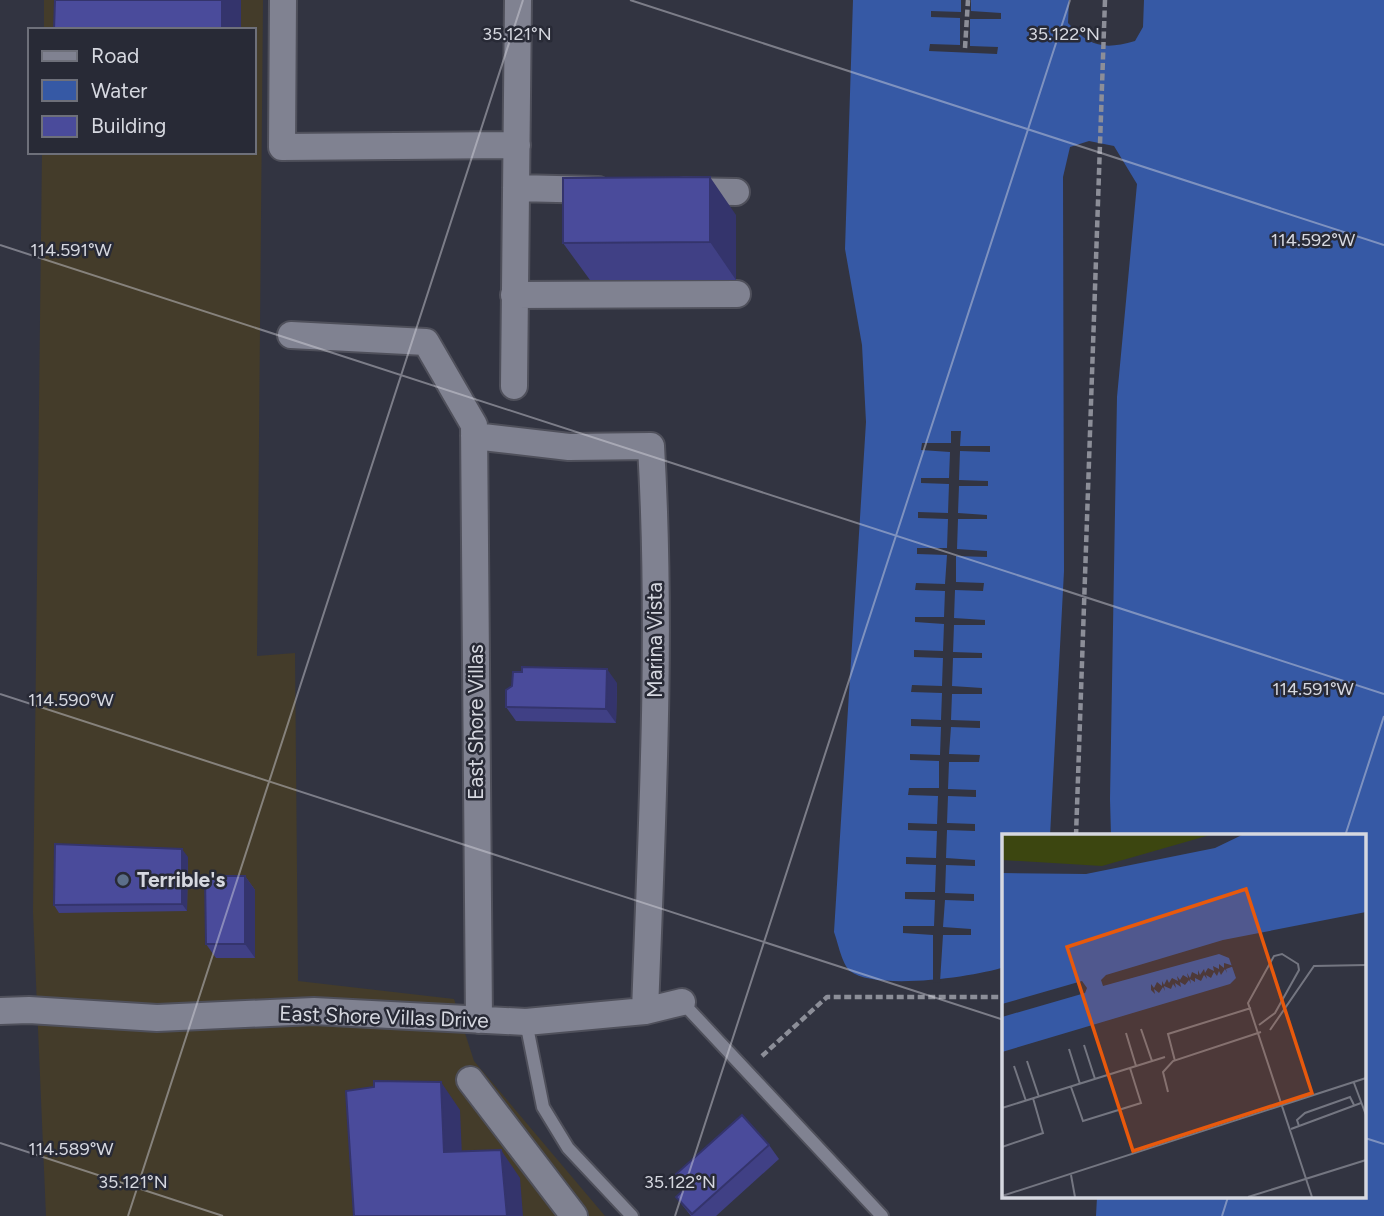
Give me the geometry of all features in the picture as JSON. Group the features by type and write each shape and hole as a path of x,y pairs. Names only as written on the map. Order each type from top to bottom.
{"street":[{"path":"284,0 282,148 517,145"},
{"path":"514,386 518,0"},
{"path":"516,188 626,190"},
{"path":"654,191 736,192"},
{"path":"514,295 737,294"},
{"path":"291,335 426,342 474,431"},
{"name":"Marina Vista","path":"474,431 569,447 651,446 656,525 654,743 645,1011"},
{"name":"East Shore Villas","path":"474,431 478,1020"},
{"name":"East Shore Villas Drive","path":"0,1011 29,1010 156,1018 314,1011 527,1022 645,1011 682,1002"},
{"path":"470,1080 574,1216"}],"lane":[{"path":"682,1002 882,1216"},
{"path":"527,1022 543,1107 568,1148 632,1216"}],"path":[{"path":"965,48 968,0"},
{"path":"1076,834 1105,0"},
{"path":"746,1071 827,997 1002,996"}],"shaded area":[{"path":"44,0 263,0 257,656 295,653 298,981 454,999 474,1061 605,1216 46,1216 33,912 42,154 256,154 256,28 44,28"}],"water":[{"path":"853,0 1069,0 1068,23 1091,42 1106,46 1135,41 1143,27 1144,0 1384,0 1384,1216 1096,1216 1097,1198 1366,1198 1366,834 1111,834 1117,397 1137,184 1114,146 1089,141 1070,147 1063,177 1064,571 1050,834 1002,834 1002,968 949,978 902,981 863,977 847,968 834,932 866,422 862,345 845,249"}],"pier":[{"path":"961,0 971,0 971,11 1001,13 1001,19 970,19 970,46 998,47 997,54 929,51 930,44 960,45 960,18 931,17 931,11 961,12"},
{"path":"951,431 961,431 960,446 990,446 990,452 960,451 959,480 988,481 988,486 959,486 958,513 987,515 987,519 958,519 957,549 987,551 987,557 956,556 956,582 984,583 983,591 955,590 954,618 985,620 985,625 954,625 953,652 982,653 982,658 953,658 952,686 982,688 982,694 952,694 951,720 980,721 980,728 951,727 949,754 980,755 979,762 949,762 948,789 976,790 976,797 948,796 947,823 975,824 975,831 947,830 946,858 975,860 975,866 946,865 945,893 974,894 974,901 945,900 943,927 971,929 971,935 943,935 940,982 933,983 933,935 903,933 903,926 934,926 935,900 905,899 905,892 935,892 936,865 906,864 906,857 936,858 937,831 908,830 908,823 937,824 938,796 908,795 909,788 939,788 939,761 910,760 910,754 940,755 941,727 911,726 911,719 941,720 942,693 911,692 912,685 942,686 943,658 914,657 914,650 943,651 944,624 915,622 915,617 944,617 945,591 915,590 916,583 945,584 947,555 917,554 917,548 947,548 948,519 918,518 918,512 948,513 949,484 921,483 921,478 949,478 950,452 921,450 922,443 951,443"}],"building":[{"path":"55,0 222,0 222,28 54,28"},
{"path":"710,177 710,242 563,243 563,178"},
{"path":"522,667 607,669 606,709 506,707 506,690 512,686 513,672 522,672"},
{"path":"55,844 182,849 182,904 54,905"},
{"path":"205,876 245,876 245,944 206,944"},
{"path":"374,1081 441,1082 444,1152 501,1150 507,1216 354,1216 346,1091 374,1087"},
{"path":"742,1115 769,1145 692,1214 676,1197 687,1187 675,1175"}],"place":[{"name":"Terrible's","path":"123,880"}]}
